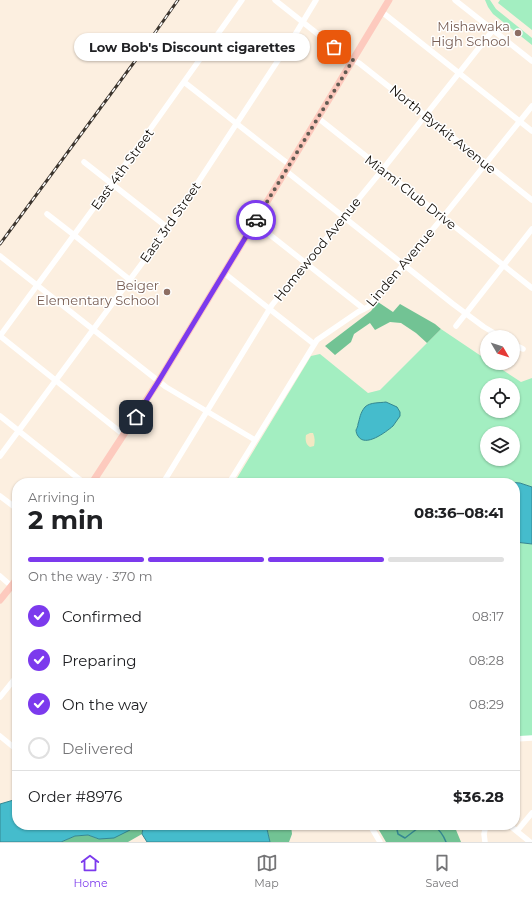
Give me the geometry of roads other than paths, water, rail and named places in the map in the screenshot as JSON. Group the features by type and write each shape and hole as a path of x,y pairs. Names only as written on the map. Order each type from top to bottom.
{"main road":[{"path":"95,478 158,382 389,0"},
{"path":"0,600 12,590"}],"street":[{"name":"East 4th Street","path":"0,336 112,184 242,0"},
{"name":"North Byrkit Avenue","path":"274,0 348,58 359,63 532,200"},
{"name":"East 3rd Street","path":"0,456 168,228 316,0"},
{"path":"455,0 532,61"},
{"path":"382,12 532,130"},
{"name":"Homewood Avenue","path":"166,478 269,309 383,169 493,30"},
{"path":"184,82 237,123 344,217 403,265 489,330"},
{"name":"Linden Avenue","path":"232,478 318,338 370,305 532,106"},
{"name":"Miami Club Drive","path":"318,118 532,288"},
{"path":"84,162 168,228"},
{"path":"46,214 130,280"},
{"path":"254,223 364,309"},
{"path":"456,326 532,229"},
{"path":"0,256 158,382 255,440"},
{"path":"224,273 314,344"},
{"path":"0,336 124,435"},
{"path":"0,416 78,478"},
{"path":"0,496 12,505"},
{"path":"0,576 12,586"},
{"path":"0,697 12,682"},
{"path":"0,736 12,746"},
{"path":"520,739 532,738"},
{"path":"520,827 532,812"},
{"path":"373,830 380,842"},
{"path":"485,830 485,842"},
{"path":"517,831 530,842"}],"water":[{"path":"386,402 397,407 400,412 400,416 393,426 376,438 370,440 361,439 357,435 356,430 363,409 370,404"},
{"path":"520,483 532,487 532,544 520,543"},
{"path":"12,800 12,830 130,830 114,838 99,839 88,835 75,836 61,842 0,842 0,804"},
{"path":"143,830 267,830 270,842 147,842 142,834"}],"waterway":[{"path":"397,830 398,834 405,838 415,830"},
{"path":"439,830 446,842"}],"railway":[{"path":"0,244 138,57 178,0"}],"place":[{"name":"Mishawaka High School","path":"518,33"},
{"name":"Low Bob's Discount cigarettes","path":"334,47"},
{"name":"Beiger Elementary School","path":"167,292"}]}
